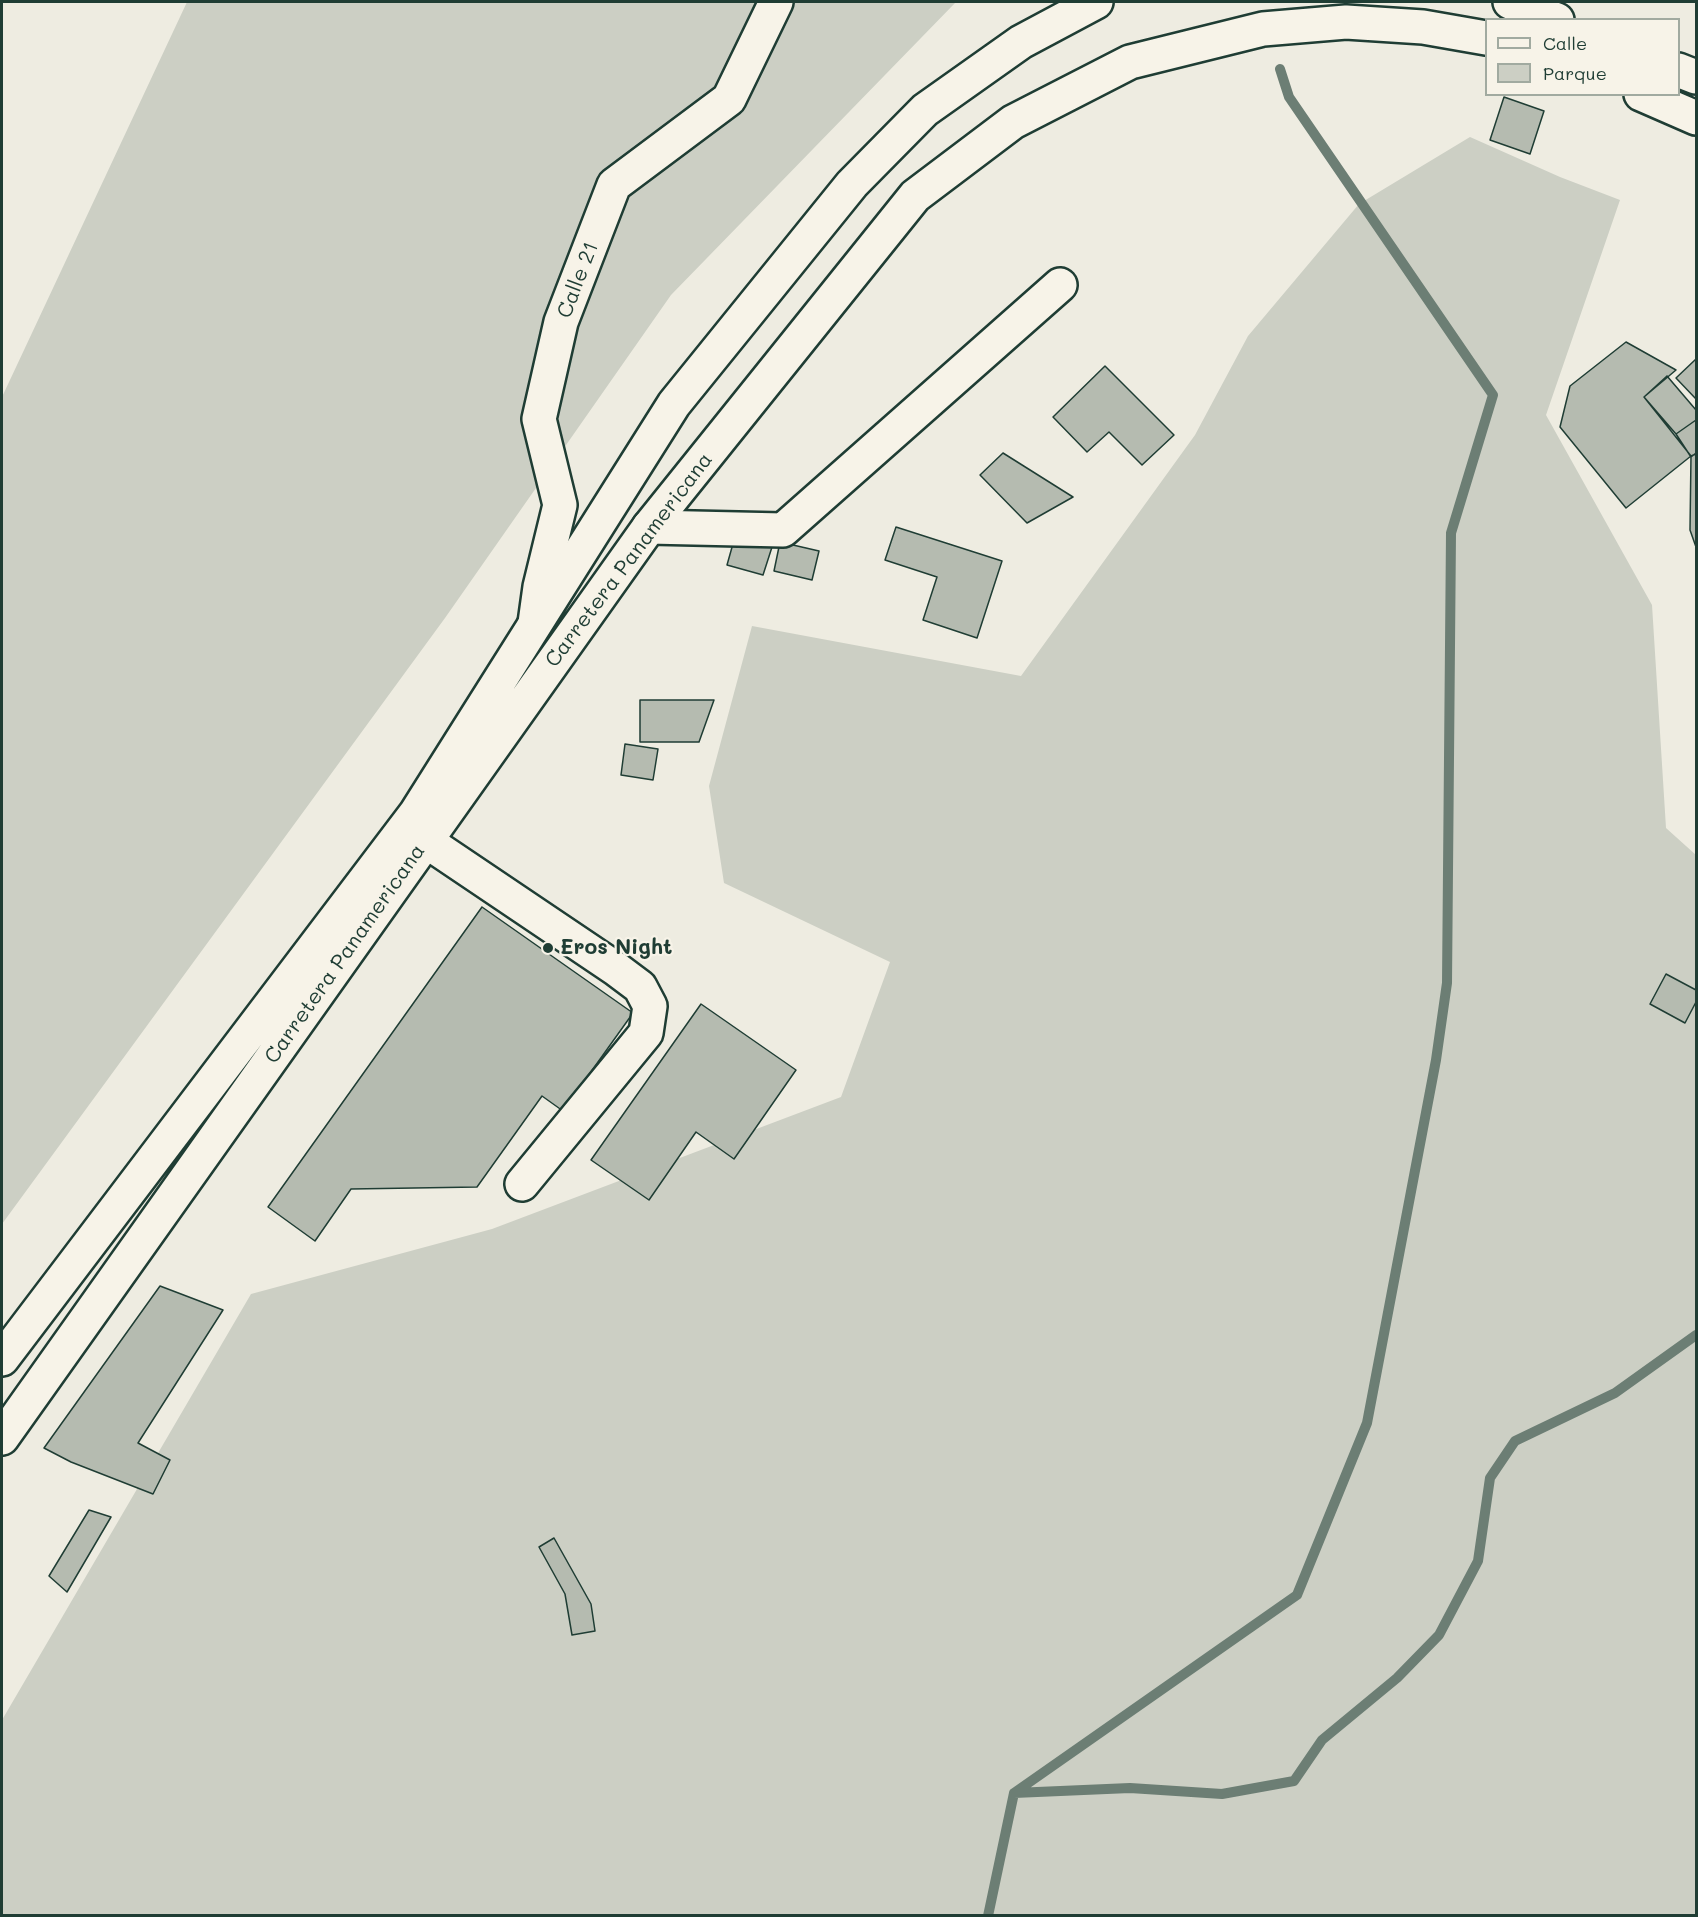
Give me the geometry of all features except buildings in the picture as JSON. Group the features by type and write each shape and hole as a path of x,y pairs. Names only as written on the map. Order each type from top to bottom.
{"main road":[{"name":"Calle 21","path":"535,623 540,587 560,506 539,419 561,322 614,185 729,99 776,2"},
{"name":"Carretera Panamericana","path":"2,1359 416,813 674,404 852,184 925,110 1021,42 1096,2"},
{"path":"1510,2 1552,18"},
{"name":"Carretera Panamericana","path":"2,1438 649,527 915,196 1013,122 1130,62 1263,29 1346,22 1423,27 1485,38"},
{"path":"1680,71 1696,77"},
{"path":"1646,96 1696,118"},
{"path":"649,527 783,530 1060,285"},
{"path":"426,841 616,969 640,987 650,1006 646,1033 522,1184"}],"green space":[{"path":"187,2 956,2 671,295 445,618 2,1224 2,397"},
{"path":"1470,137 1560,177 1620,200 1546,415 1652,605 1666,828 1696,855 1696,1915 2,1916 2,1720 251,1294 492,1229 841,1097 890,962 724,883 709,786 752,626 1021,676 1195,435 1248,336 1359,204"}],"waterway":[{"path":"988,1916 1014,1793 1297,1595 1367,1423 1436,1060 1447,983 1451,533 1493,395 1289,97 1280,69"},
{"path":"1014,1793 1130,1788 1222,1794 1294,1781 1322,1740 1397,1678 1439,1635 1478,1561 1490,1478 1515,1441 1615,1393 1696,1335"}],"place":[{"name":"Eros Night","path":"548,948"}]}
